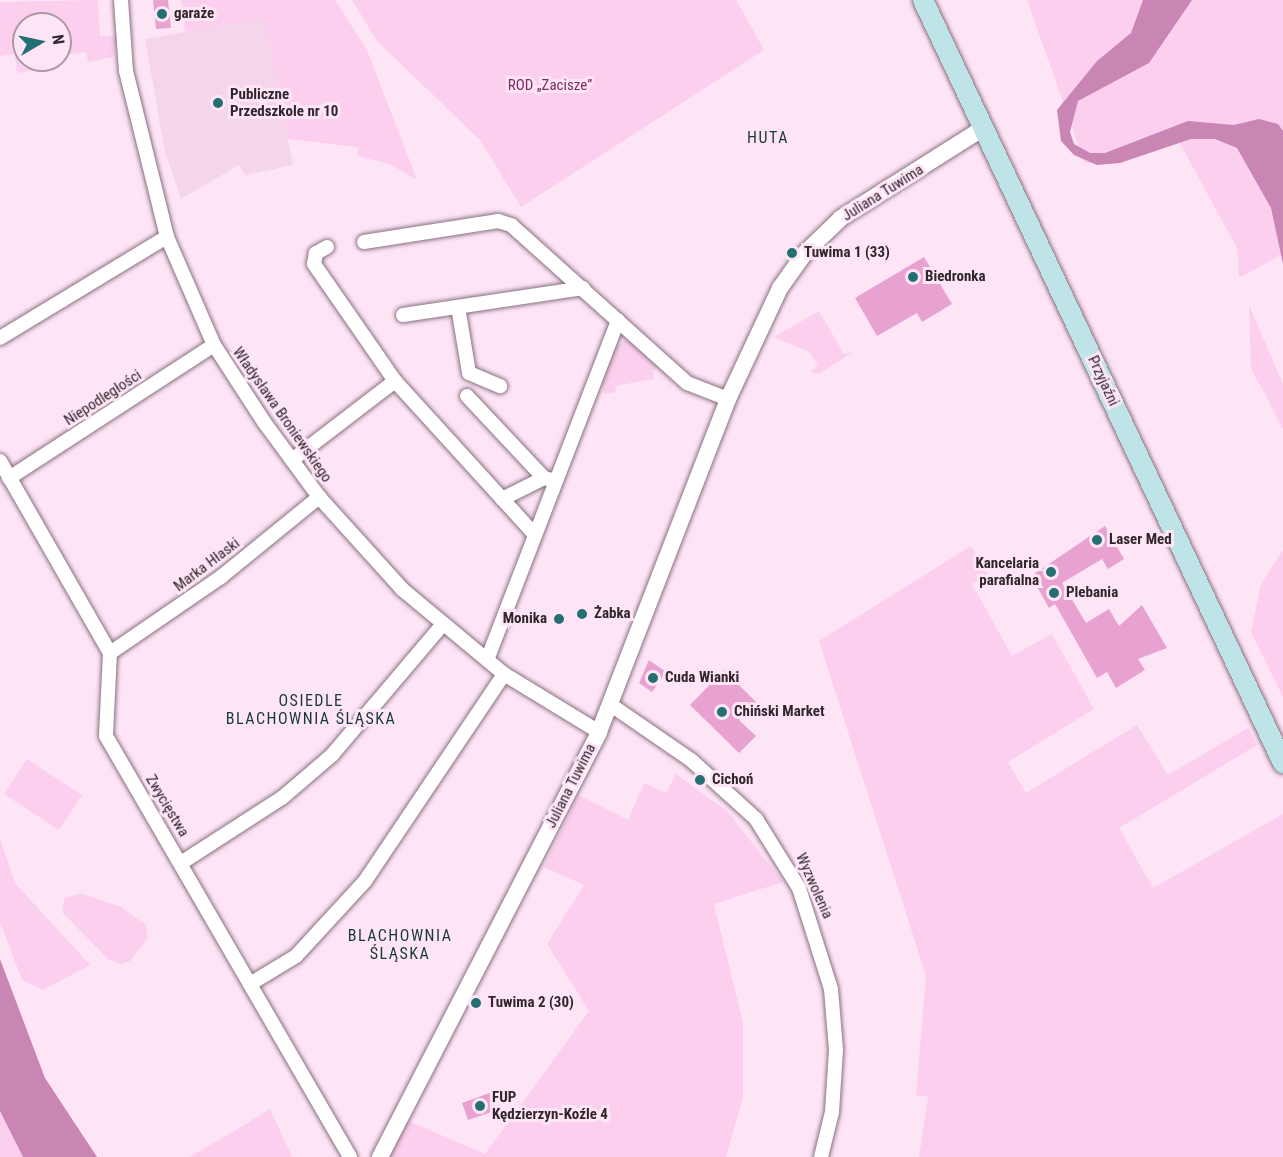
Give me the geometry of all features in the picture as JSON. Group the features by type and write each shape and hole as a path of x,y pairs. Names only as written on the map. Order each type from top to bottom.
{"main road":[{"name":"Przyjaźni","path":"923,0 985,127 1283,763"}],"street":[{"name":"Władysława Broniewskiego","path":"121,0 126,71 167,237 214,345 319,497 402,589 504,674 599,732"},
{"name":"Juliana Tuwima","path":"380,1157 599,732 728,399 780,288 805,253 841,218 985,127"},
{"path":"364,242 498,221 511,225 687,383 728,399"},
{"path":"0,338 167,237"},
{"path":"327,247 316,253 314,264 395,381 535,535"},
{"path":"403,315 583,288"},
{"path":"458,307 469,372 500,386"},
{"path":"487,660 535,535 550,480 618,320"},
{"name":"Niepodległości","path":"9,478 214,345"},
{"path":"292,460 395,381"},
{"path":"467,396 514,438 550,480"},
{"path":"0,461 110,653"},
{"path":"502,499 550,480"},
{"name":"Marka Hłaski","path":"110,653 221,577 319,497"},
{"path":"181,863 283,797 332,755 442,624"},
{"name":"Zwycięstwa","path":"110,653 106,736 350,1157"},
{"path":"250,984 296,956 365,881 504,674"},
{"name":"Wyzwolenia","path":"611,705 691,760 756,819 799,888 818,938 831,989 834,1030 832,1112 821,1157"}],"shaded area":[{"path":"1143,0 1192,0 1149,63 1078,101 1070,132 1074,144 1090,153 1105,153 1188,121 1234,125 1259,119 1278,124 1283,131 1283,264 1271,208 1237,148 1215,139 1191,139 1120,163 1097,165 1074,155 1061,141 1057,110 1097,61 1131,33"},
{"name":"Publiczne Przedszkole nr 10","path":"264,18 293,165 245,175 239,165 181,199 165,152 145,39"},
{"path":"0,959 45,1078 97,1157 23,1157 0,1111"}],"green space":[{"path":"98,0 100,36 118,36 114,57 88,62 86,52 72,54 72,12 12,12 12,54 0,56 0,2"},
{"path":"181,0 335,0 367,50 417,180 390,164 357,156 358,147 288,139 264,19 185,32"},
{"name":"ROD „Zacisze”","path":"352,0 736,0 764,50 521,207 480,140 377,41"},
{"path":"1027,0 1283,0 1283,254 1239,278 1237,248 1177,138 1085,164"},
{"path":"1249,305 1283,384 1283,429 1251,368"},
{"path":"819,311 844,354 853,352 819,374 810,372 818,365 809,352 774,337"},
{"path":"624,341 635,343 664,367 653,369 654,379 615,386 616,392 604,394 601,383 612,350"},
{"path":"971,546 988,574 972,584 1012,656 1052,634 1094,709 1008,762 1026,793 1137,725 1168,775 1248,728 1257,745 1119,828 1153,888 1283,814 1283,1157 919,1157 928,1097 916,1095 926,976 819,641"},
{"path":"1283,550 1283,697 1251,632 1261,584"},
{"path":"27,759 82,795 59,830 4,794"},
{"path":"676,774 728,812 783,882 714,904 743,1023 743,1097 726,1157 380,1157 399,1117 485,1154 589,1011 547,944 584,885 544,867 578,795 628,820 644,783 666,793"},
{"path":"0,839 15,883 90,965 43,990 22,980 0,922"},
{"path":"80,893 121,907 146,925 148,938 130,961 122,964 109,960 62,912 64,899"},
{"path":"270,1109 292,1157 190,1157 241,1127"},
{"path":"0,1112 2,1114 23,1157 0,1157"}],"building":[{"name":"garaże","path":"153,0 168,0 171,28 156,29"},
{"name":"Biedronka","path":"924,257 952,304 922,322 917,313 877,336 855,298"},
{"path":"1105,526 1124,559 1108,569 1102,559 1062,583 1086,623 1109,609 1119,626 1142,605 1167,648 1138,659 1145,670 1116,688 1107,672 1097,678 1055,604 1049,608 1031,576"},
{"name":"Cuda Wianki","path":"649,660 666,672 652,692 639,683"},
{"name":"Chiński Market","path":"724,670 756,702 739,720 756,736 739,753 690,705"},
{"name":"FUP Kędzierzyn-Koźle 4","path":"492,1092 498,1110 468,1120 462,1103"}],"place":[{"name":"garaże","path":"162,14"},
{"name":"Publiczne Przedszkole nr 10","path":"218,103"},
{"name":"Tuwima 1 (33)","path":"792,253"},
{"name":"Biedronka","path":"913,277"},
{"name":"Laser Med","path":"1097,540"},
{"name":"Kancelaria parafialna","path":"1051,572"},
{"name":"Plebania","path":"1054,593"},
{"name":"Żabka","path":"582,614"},
{"name":"Monika","path":"559,619"},
{"name":"Cuda Wianki","path":"653,678"},
{"name":"Chiński Market","path":"722,712"},
{"name":"Cichoń","path":"700,780"},
{"name":"Tuwima 2 (30)","path":"476,1003"},
{"name":"FUP Kędzierzyn-Koźle 4","path":"480,1106"}],"district":[{"name":"HUTA","path":"768,138"},
{"name":"OSIEDLE BLACHOWNIA ŚLĄSKA","path":"311,710"},
{"name":"BLACHOWNIA ŚLĄSKA","path":"400,945"}]}
